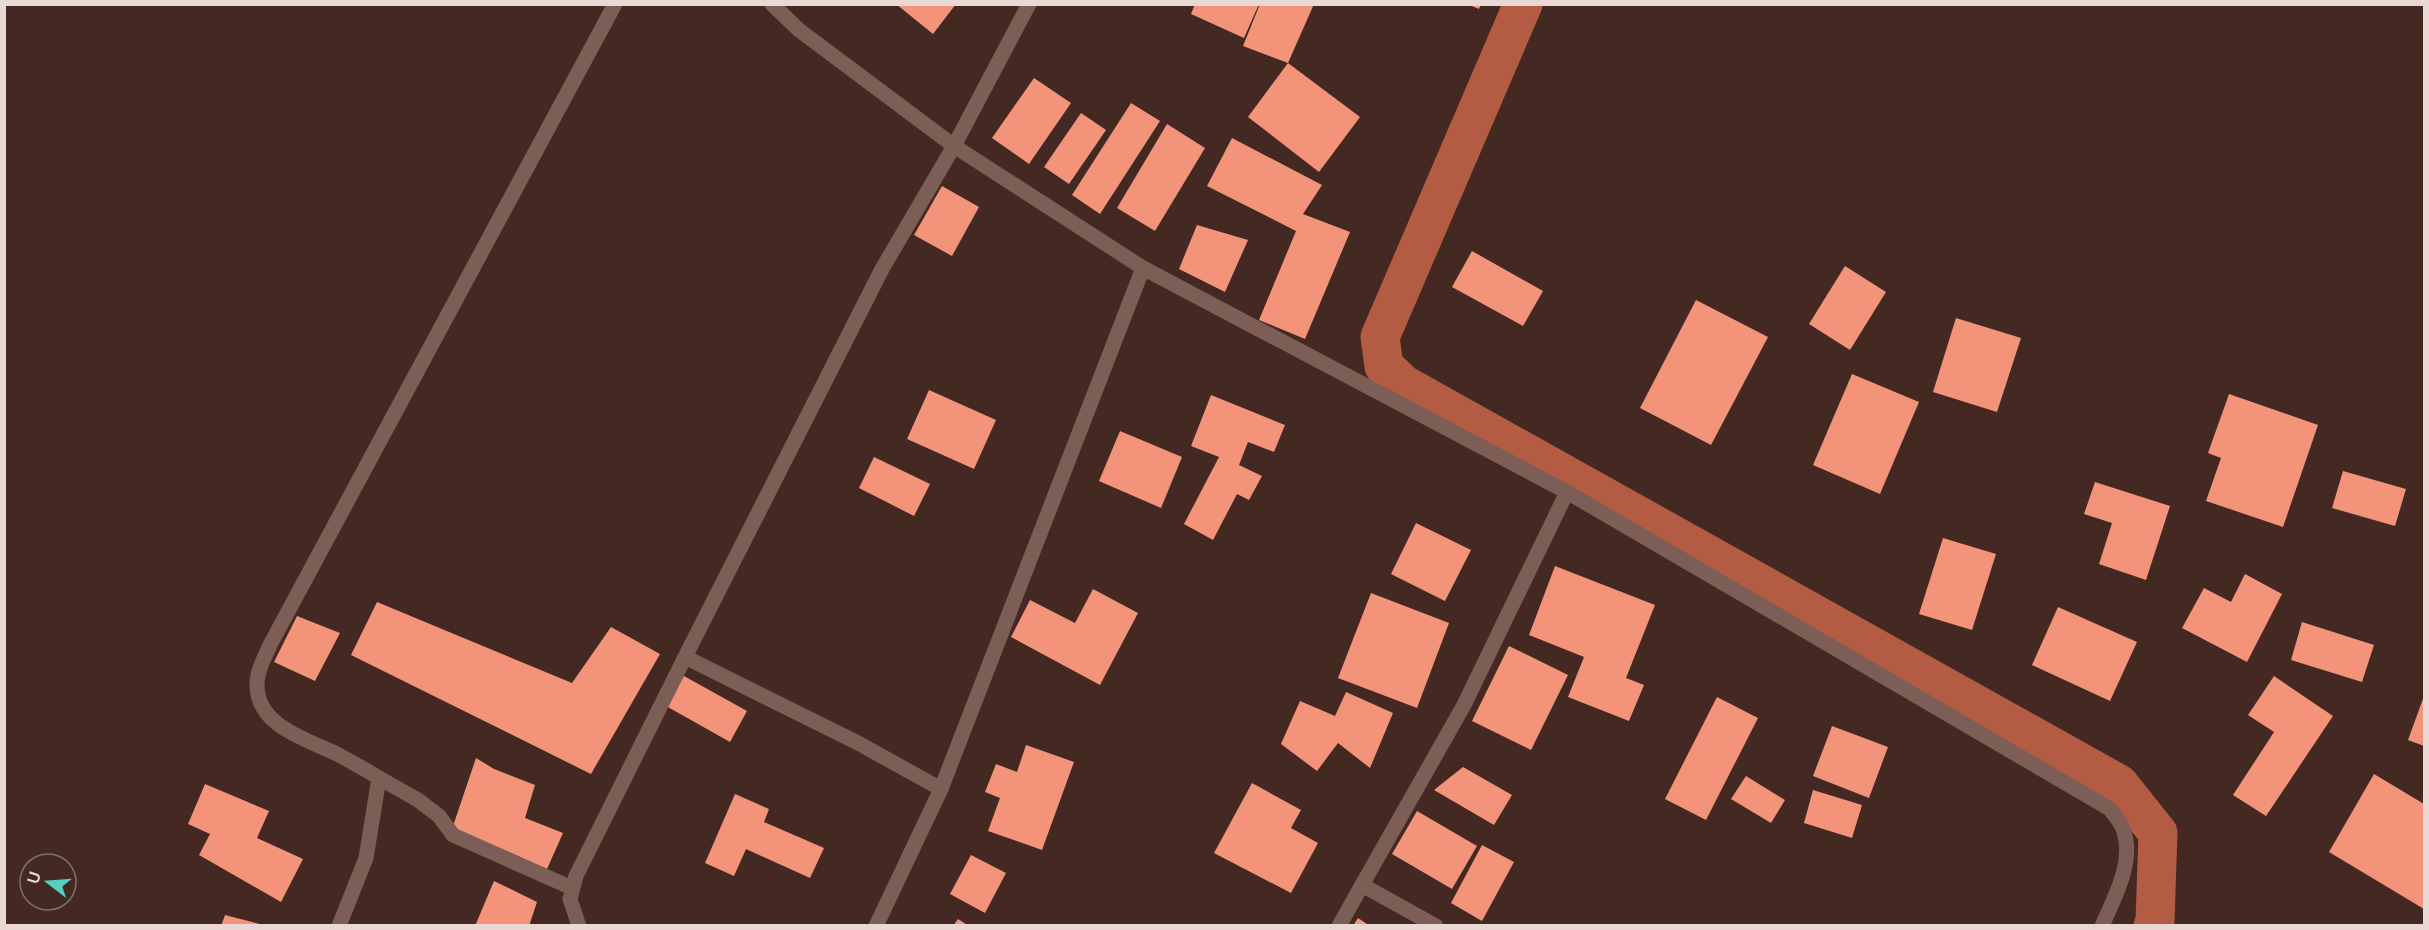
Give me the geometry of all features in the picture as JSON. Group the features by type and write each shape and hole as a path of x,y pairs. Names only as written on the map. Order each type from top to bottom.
{"street":[{"path":"572,888 453,835 439,816 418,800 351,761 287,730 270,717 259,701 258,675 270,645 615,4"},
{"path":"772,4 799,30 954,146 1143,268 1567,492 2110,809 2123,827 2127,845 2122,879 2102,926"},
{"path":"579,926 570,899 572,888 685,657 882,269 954,146 1029,4"},
{"path":"876,926 940,789 1143,268"},
{"path":"1339,926 1464,705 1567,492"},
{"path":"685,657 858,743 940,789"},
{"path":"339,926 366,858 379,778"},
{"path":"1362,885 1436,926"}],"building":[{"path":"896,4 956,4 933,34"},
{"path":"1195,4 1259,4 1244,38 1191,14"},
{"path":"1260,4 1314,4 1288,63 1243,46"},
{"path":"1467,4 1481,4 1479,9"},
{"path":"1288,63 1360,117 1319,172 1248,117"},
{"path":"1034,78 1071,103 1029,164 992,138"},
{"path":"1131,103 1160,121 1100,214 1072,195"},
{"path":"1081,113 1106,130 1069,184 1044,167"},
{"path":"1167,124 1205,148 1155,231 1117,208"},
{"path":"1232,138 1322,185 1303,214 1350,232 1305,339 1259,320 1296,231 1207,186"},
{"path":"942,186 979,207 952,256 914,235"},
{"path":"1197,225 1248,240 1225,292 1179,269"},
{"path":"1472,251 1543,291 1523,326 1452,287"},
{"path":"1845,266 1886,292 1850,350 1809,324"},
{"path":"1696,300 1768,337 1711,445 1640,408"},
{"path":"1956,318 2021,338 1997,412 1933,392"},
{"path":"1852,374 1919,402 1880,494 1813,465"},
{"path":"929,390 996,420 974,469 907,439"},
{"path":"2229,394 2318,425 2283,527 2206,501 2221,458 2208,453"},
{"path":"1211,395 1285,425 1274,452 1248,442 1239,465 1262,476 1249,500 1237,494 1213,540 1184,524 1219,457 1191,446"},
{"path":"1120,431 1182,457 1161,508 1099,481"},
{"path":"874,457 930,484 914,516 859,488"},
{"path":"2343,471 2406,489 2395,526 2332,508"},
{"path":"2095,482 2170,506 2146,580 2099,564 2112,523 2084,514"},
{"path":"1416,523 1471,550 1445,601 1391,574"},
{"path":"1943,538 1996,554 1972,630 1919,614"},
{"path":"1555,566 1655,605 1626,678 1644,685 1629,721 1568,697 1584,657 1529,635"},
{"path":"2245,574 2282,594 2247,662 2182,628 2204,588 2231,602"},
{"path":"1093,589 1138,613 1100,685 1011,637 1030,600 1075,623"},
{"path":"1371,593 1449,623 1417,708 1338,678"},
{"path":"377,602 572,683 611,627 660,654 591,774 351,655"},
{"path":"2058,607 2137,642 2110,701 2032,665"},
{"path":"297,616 340,633 315,681 274,662"},
{"path":"2302,622 2374,645 2362,682 2291,660"},
{"path":"1509,646 1568,675 1531,750 1472,721"},
{"path":"684,676 747,711 730,742 666,706"},
{"path":"2274,676 2333,716 2266,816 2233,795 2274,732 2248,715"},
{"path":"1346,692 1393,713 1370,768 1338,743 1317,771 1281,744 1300,701 1335,716"},
{"path":"2424,696 2424,746 2408,740"},
{"path":"1717,697 1758,718 1706,820 1665,799"},
{"path":"1832,726 1888,747 1869,798 1813,776"},
{"path":"1026,745 1074,762 1042,850 988,831 1000,798 985,792 996,764 1017,772"},
{"path":"476,758 494,769 535,785 525,818 563,833 547,869 452,829"},
{"path":"1463,767 1512,795 1494,825 1434,790"},
{"path":"2374,774 2424,804 2424,909 2329,852"},
{"path":"1746,776 1785,800 1771,823 1731,799"},
{"path":"1252,783 1301,810 1291,828 1318,843 1291,893 1214,853"},
{"path":"205,784 269,811 257,838 303,859 281,902 199,855 210,834 188,824"},
{"path":"1813,790 1862,805 1852,838 1804,823"},
{"path":"735,794 769,809 764,822 824,848 810,878 746,849 734,876 705,863"},
{"path":"1417,811 1477,846 1452,889 1392,854"},
{"path":"1482,845 1514,862 1482,921 1451,903"},
{"path":"971,855 1006,873 985,913 950,894"},
{"path":"494,881 537,902 529,926 475,926"},
{"path":"225,915 260,924 260,926 221,926"},
{"path":"1358,918 1370,926 1353,926"},
{"path":"958,919 969,926 953,926"}],"waterway":[{"path":"1523,4 1380,337 1384,366 1403,384 2119,784 2158,833 2153,926"}]}
